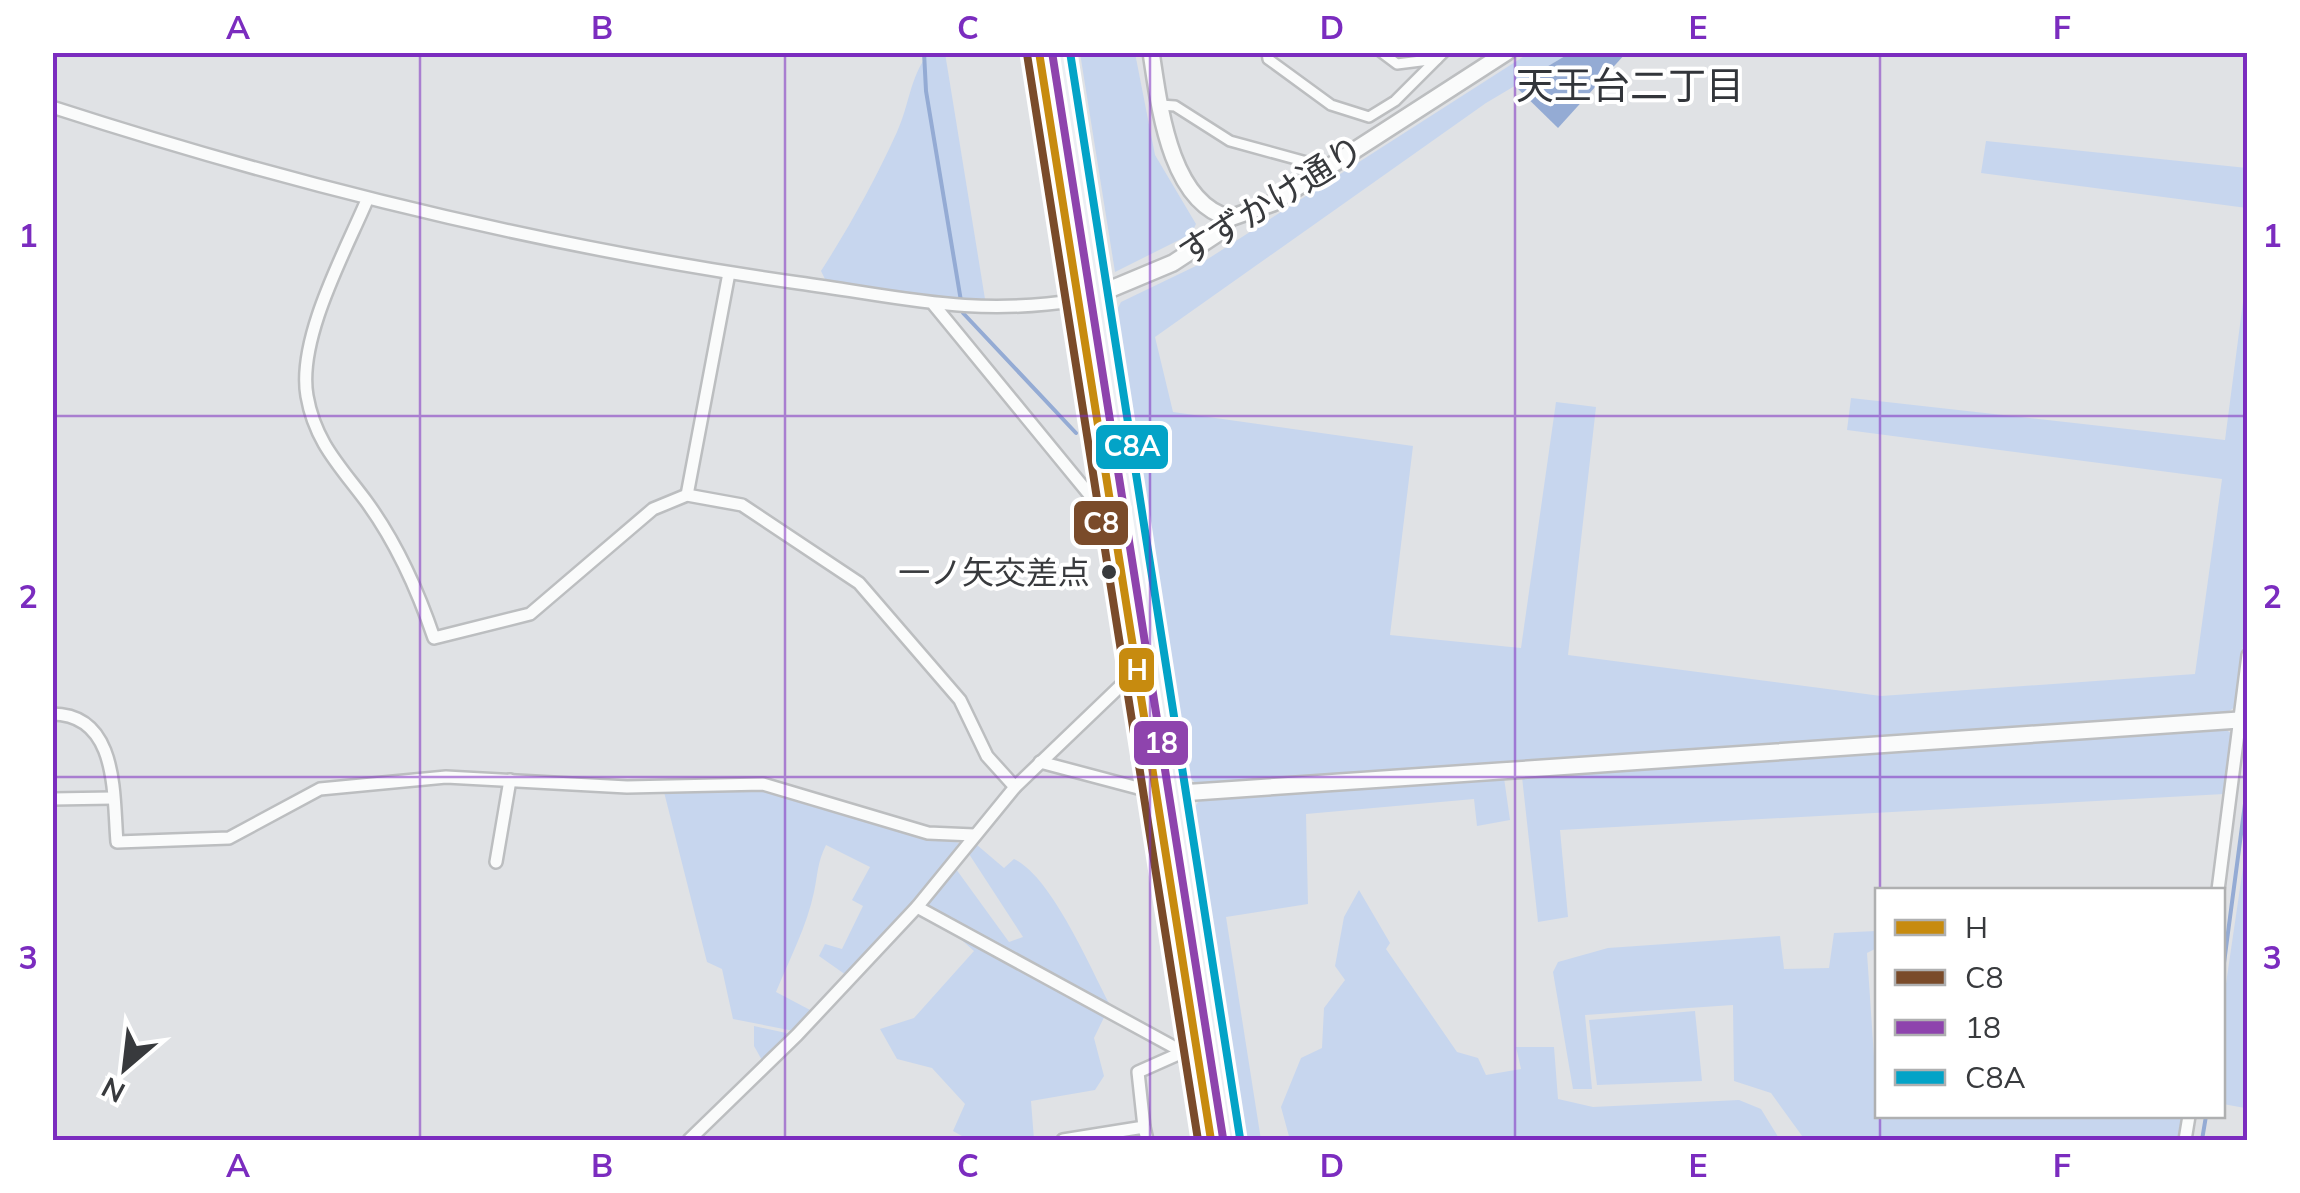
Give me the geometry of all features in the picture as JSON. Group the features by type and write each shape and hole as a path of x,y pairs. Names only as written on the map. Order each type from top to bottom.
{"main road":[{"path":"1039,52 1086,299 1166,794 1228,1140"},
{"path":"1057,52 1114,525 1135,672 1166,794 1190,1052 1211,1140"}],"street":[{"path":"1151,52 1173,156 1196,196 1230,218"},
{"path":"1267,52 1268,60 1331,105 1369,117 1395,100 1440,56"},
{"path":"1381,52 1397,64 1440,56"},
{"name":"すずかけ通り","path":"1086,299 1198,249 1230,218 1273,202 1507,52"},
{"path":"1160,104 1175,106 1230,141 1314,164"},
{"path":"52,107 207,157 367,200 730,273 990,310 1086,299"},
{"path":"367,200 317,323 308,360 307,397 326,452 368,503 420,595 434,638 530,614 653,510 688,495 742,505 766,517 859,583 960,700 987,756 1015,786"},
{"path":"688,495 730,273"},
{"path":"934,305 1114,525"},
{"path":"2218,888 2248,655"},
{"path":"689,1140 797,1036 917,907 1015,786 1135,672"},
{"path":"52,714 69,716 100,738 110,762 117,842 229,838 320,789 446,777 627,787 763,784 928,832 974,835"},
{"path":"1040,762 1166,794 2239,720"},
{"path":"496,862 510,780"},
{"path":"52,799 113,798"},
{"path":"917,907 1190,1052"},
{"path":"1147,1140 1138,1072 1190,1052"},
{"path":"1063,1140 1144,1126"}],"shaded area":[{"path":"929,53 945,53 985,299 928,298 826,281 821,271 880,168 918,71"},
{"path":"1080,53 1135,53 1155,155 1196,224 1191,234 1115,272"},
{"path":"1529,53 1570,53 1486,103 1155,337 1173,412 1413,446 1390,635 1521,648 1556,402 1596,407 1568,655 1881,696 2195,674 2222,479 1847,430 1851,398 2225,440 2247,271 2248,608 2235,707 2222,716 1198,786 1186,773 1114,315 1121,302 1200,264"},
{"path":"1986,141 2247,168 2247,208 1981,173"},
{"path":"2225,729 2232,734 2224,794 1560,830 1568,917 1538,922 1522,777"},
{"path":"1504,778 1510,820 1477,826 1474,799 1306,814 1308,904 1226,917 1261,1140 1243,1140 1191,813 1200,799"},
{"path":"767,791 904,832 960,843 912,906 846,975 819,956 825,944 842,949 863,906 852,900 870,867 826,845 807,917 776,992 812,1011 794,1031 733,1019 722,969 707,962 664,792"},
{"path":"2247,840 2245,1108 2225,1104 2225,990"},
{"path":"977,845 1004,868 1014,859 1042,884 1068,924 1110,1005 1094,1038 1104,1076 1095,1090 1031,1101 1034,1140 969,1140 953,1131 965,1104 932,1068 897,1059 880,1029 914,1018 974,951 924,906 956,869 1009,942 1023,937 969,854"},
{"path":"1359,890 1390,943 1386,949 1457,1052 1478,1058 1486,1075 1521,1069 1516,1047 1554,1047 1558,1099 1593,1107 1739,1100 1761,1109 1780,1140 1290,1140 1281,1107 1301,1058 1322,1048 1324,1008 1345,980 1335,966 1344,917"},
{"path":"1875,931 1875,949 1867,953 1875,1118 2182,1118 2179,1140 1805,1140 1771,1093 1734,1081 1733,1005 1585,1015 1592,1089 1573,1089 1553,972 1558,962 1608,948 1780,936 1784,969 1829,968 1834,933"},
{"path":"1695,1011 1702,1081 1597,1085 1589,1020"},
{"path":"754,1026 791,1034 763,1062 754,1046"}],"water":[{"path":"1570,53 1626,53 1558,128 1515,86"}],"waterway":[{"path":"924,52 926,91 963,313 1076,433"},
{"path":"2225,955 2248,781"},
{"path":"2202,1140 2206,1118"}],"transit line":[{"name":"H","path":"1039,52 1211,1140"},
{"name":"18","path":"1052,52 1223,1138"},
{"name":"C8A","path":"1070,52 1240,1138"},
{"name":"C8","path":"1027,54 1198,1140"}],"place":[{"name":"一ノ矢交差点","path":"1109,572"}],"district":[{"name":"天王台二丁目","path":"1630,86"}]}
